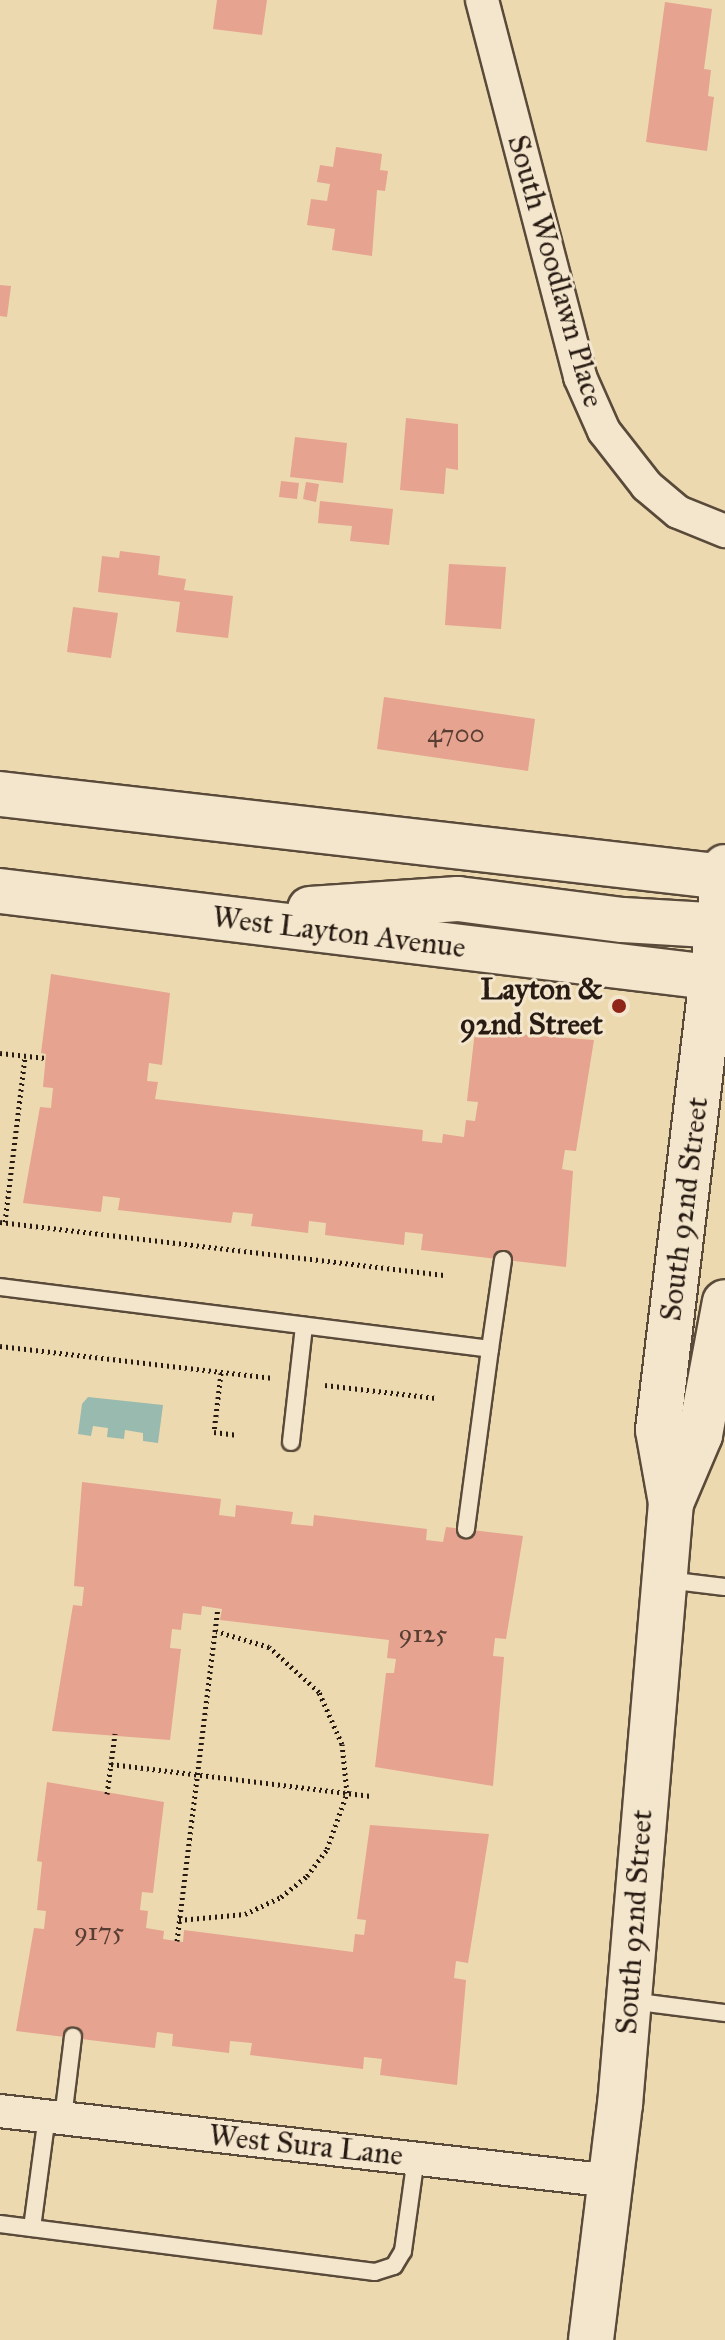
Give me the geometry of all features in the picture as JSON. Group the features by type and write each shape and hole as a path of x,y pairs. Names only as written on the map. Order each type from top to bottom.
{"main road":[{"path":"0,794 724,874"},
{"name":"South 92nd Street","path":"591,2340 612,2181 629,2001 632,1917 671,1503 658,1430 720,955 724,874"},
{"name":"West Layton Avenue","path":"0,891 203,916 720,955"},
{"name":"South 92nd Street","path":"671,1503 700,1435 725,1302"}],"street":[{"name":"South Woodlawn Place","path":"482,0 580,377 604,431 647,486 678,512 725,531"},
{"name":"West Sura Lane","path":"0,2111 612,2181"}],"lane":[{"path":"466,1529 503,1260"},
{"path":"0,1287 490,1349"},
{"path":"291,1442 304,1326"},
{"path":"664,1580 725,1587"},
{"path":"629,2001 725,2013"},
{"path":"32,2228 73,2037"},
{"path":"0,2224 375,2272 394,2266 403,2251 416,2157"}],"path":[{"path":"0,1053 46,1058"},
{"path":"25,1056 2,1222 444,1275"},
{"path":"0,1346 276,1379"},
{"path":"221,1373 214,1432 238,1435"},
{"path":"321,1384 436,1398"},
{"path":"177,1941 218,1609"},
{"path":"179,1920 245,1914 281,1897 307,1876 327,1849 347,1793 342,1744 319,1692 269,1647 216,1631"},
{"path":"107,1794 115,1734"},
{"path":"111,1764 371,1796"}],"water":[{"path":"88,1397 163,1405 158,1443 143,1441 143,1433 125,1430 124,1439 107,1437 108,1428 93,1426 91,1436 78,1434 82,1404"}],"building":[{"path":"217,0 267,0 262,35 213,29"},
{"path":"665,2 712,9 704,69 711,70 708,96 714,97 707,151 646,142"},
{"path":"336,147 382,154 380,170 388,171 385,191 377,190 372,256 332,250 335,229 307,225 311,199 327,201 330,184 317,182 320,165 333,167"},
{"path":"0,285 11,286 7,317 0,316"},
{"path":"406,418 458,424 458,470 446,468 444,494 400,490"},
{"path":"295,437 347,443 343,483 290,477"},
{"path":"281,481 299,483 297,499 279,497"},
{"path":"306,482 319,484 316,502 303,499"},
{"path":"320,501 393,509 389,545 350,541 352,526 318,523"},
{"path":"120,551 160,556 158,575 186,579 184,590 233,596 228,638 176,632 180,602 98,592 102,556 119,558"},
{"path":"449,564 506,567 501,629 445,625"},
{"path":"73,607 118,613 111,658 67,652"},
{"path":"384,697 535,719 528,771 377,749"},
{"path":"51,974 170,993 162,1065 149,1063 147,1081 158,1082 155,1099 423,1130 422,1141 442,1143 443,1134 464,1137 466,1120 475,1121 478,1102 467,1101 475,1031 594,1040 576,1151 565,1150 562,1169 573,1171 566,1267 421,1250 423,1234 405,1232 404,1245 325,1235 326,1223 309,1221 308,1233 251,1226 253,1214 233,1212 231,1223 118,1210 120,1198 103,1196 101,1212 23,1203 40,1107 51,1108 53,1088 43,1087 46,1054 41,1053"},
{"path":"82,1482 221,1499 219,1515 235,1517 236,1505 293,1512 291,1524 313,1526 314,1515 427,1529 426,1540 443,1542 446,1527 523,1536 506,1639 495,1638 493,1656 504,1657 493,1786 375,1767 386,1673 394,1673 396,1659 387,1658 389,1640 220,1620 222,1609 202,1606 201,1615 183,1613 181,1630 172,1629 170,1648 181,1649 170,1740 52,1731 73,1605 82,1606 84,1587 74,1586"},
{"path":"47,1782 164,1802 153,1893 142,1892 140,1910 148,1911 146,1928 164,1931 163,1939 183,1942 184,1930 353,1952 355,1934 364,1935 366,1920 357,1919 370,1825 489,1834 468,1963 456,1961 454,1978 466,1980 457,2085 380,2075 382,2059 364,2057 363,2069 250,2055 252,2043 230,2041 229,2053 172,2046 173,2034 157,2032 155,2048 16,2031 34,1928 44,1929 46,1911 37,1910 42,1862 37,1861"}],"place":[{"name":"Layton & 92nd Street","path":"619,1006"}]}
